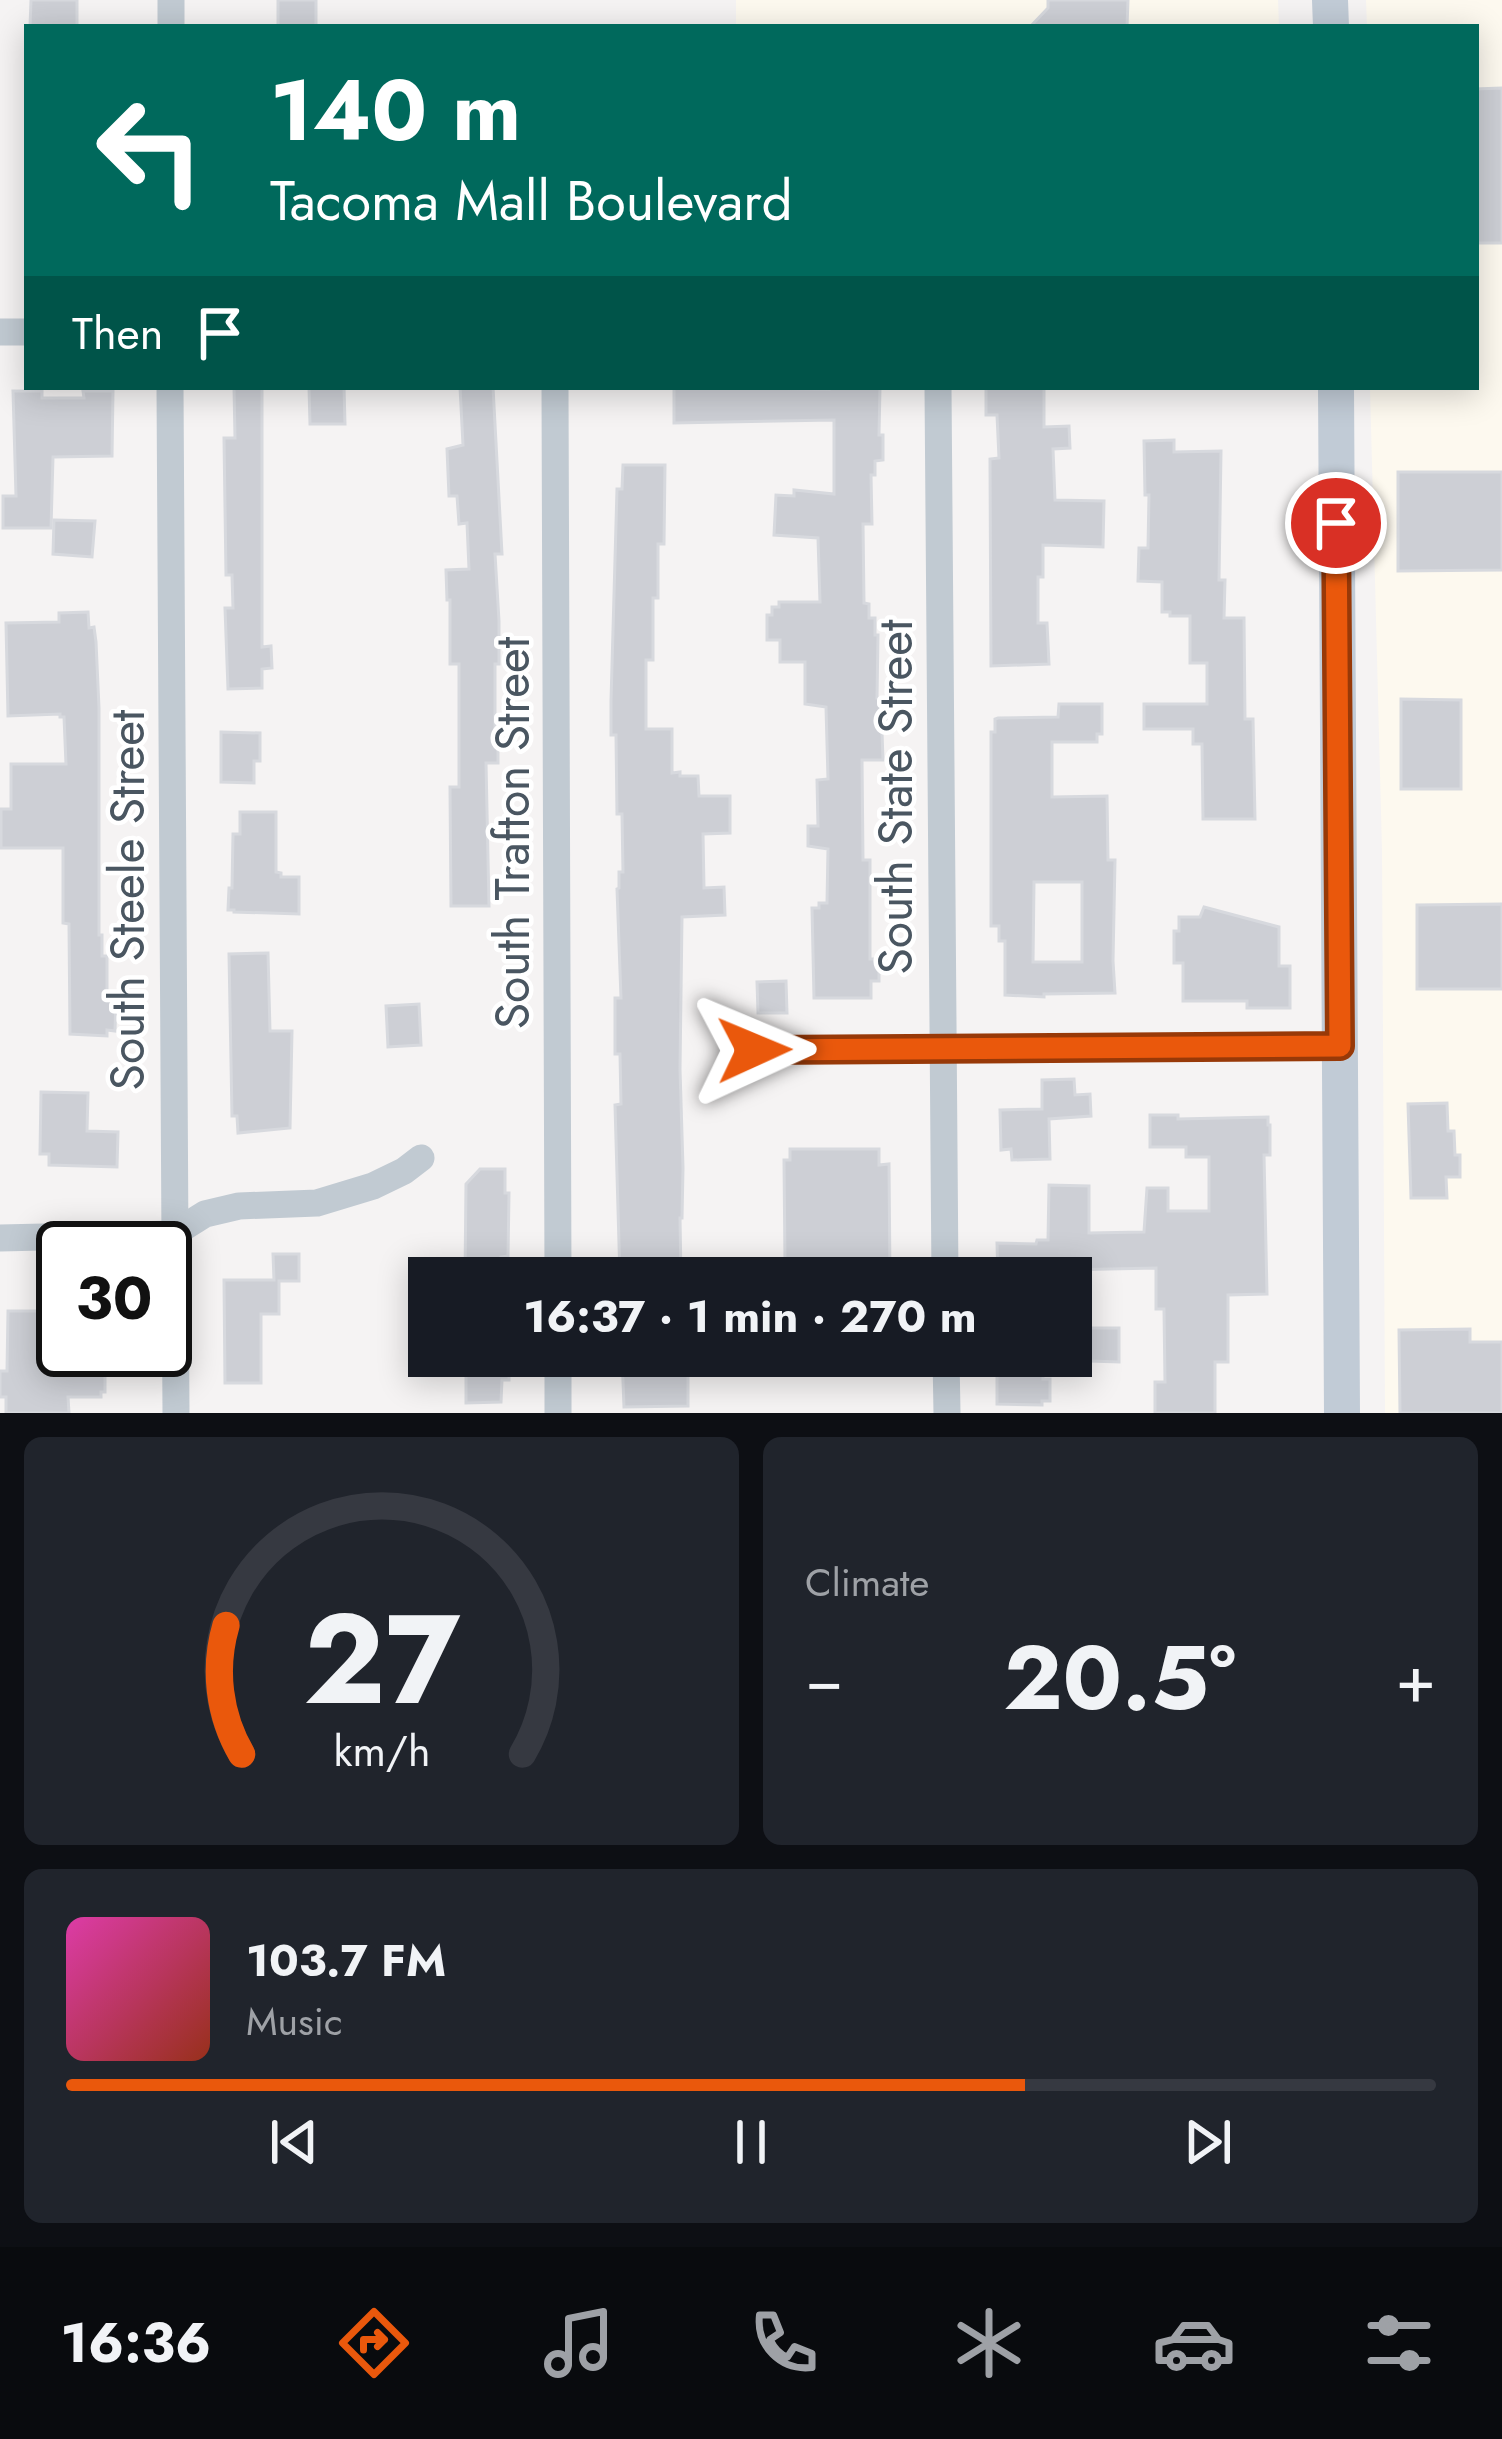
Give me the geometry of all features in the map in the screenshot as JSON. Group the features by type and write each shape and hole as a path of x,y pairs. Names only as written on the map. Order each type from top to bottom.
{"main road":[{"path":"1336,390 1342,1413"}],"street":[{"name":"South Steele Street","path":"170,390 173,1221"},
{"name":"South Trafton Street","path":"555,390 558,1257"},
{"name":"South State Street","path":"938,390 945,1257"},
{"path":"754,1050 1340,1046"},
{"path":"192,1222 239,1206 317,1203 373,1186 421,1158"},
{"path":"0,1238 36,1237"},
{"name":"South Steele Street","path":"175,1377 176,1413"},
{"path":"558,1377 558,1413"},
{"path":"946,1377 947,1413"}],"shaded area":[{"path":"736,0 1278,0 1279,24 736,24"},
{"path":"1366,0 1502,0 1502,1413 1385,1413 1382,851 1370,390 1479,390 1479,24 1367,24"}],"building":[{"path":"31,0 77,0 77,24 30,24"},
{"path":"278,0 316,0 316,24 278,24"},
{"path":"1048,0 1128,0 1127,24 1033,24 1048,8"},
{"path":"1502,88 1502,243 1479,243 1479,89"},
{"path":"234,390 262,390 262,647 271,646 272,668 262,669 262,688 228,689 225,608 233,608 232,575 226,575 224,438 235,438"},
{"path":"309,390 344,390 345,424 310,424"},
{"path":"460,390 493,390 502,554 495,554 498,763 486,763 489,906 451,906 450,787 459,787 459,664 450,664 446,570 469,569 467,523 459,524 457,496 449,496 447,449 463,445"},
{"path":"674,390 880,390 883,460 875,461 875,475 871,475 872,524 863,524 864,603 869,604 869,618 875,618 877,698 881,698 881,709 887,709 888,732 882,732 883,760 862,760 863,860 870,860 870,959 879,959 879,981 871,981 871,998 814,998 812,908 827,903 828,849 808,846 808,826 818,826 817,780 828,779 826,707 805,704 805,662 780,662 780,640 767,640 767,615 772,615 772,607 779,607 779,602 820,602 818,538 774,535 776,495 794,496 794,490 834,494 834,420 674,423"},
{"path":"986,390 1044,390 1044,427 1069,426 1070,448 1053,449 1055,500 1104,501 1103,547 1043,545 1038,623 1047,623 1049,664 991,666 990,459 999,458 997,415 986,415"},
{"path":"13,391 42,391 42,398 84,398 83,391 113,391 112,456 53,457 51,528 3,528 3,496 16,496"},
{"path":"1174,440 1174,452 1221,451 1219,580 1225,580 1224,618 1244,618 1245,719 1253,719 1255,819 1203,819 1202,744 1193,744 1193,729 1144,729 1144,704 1207,704 1207,663 1190,663 1190,616 1162,612 1162,582 1138,581 1139,548 1148,548 1144,441"},
{"path":"623,465 665,465 664,544 658,544 653,660 646,660 646,729 672,729 672,773 698,776 699,796 730,796 730,833 703,834 704,888 724,887 725,915 682,917 681,1257 619,1257 615,1105 621,1104 615,998 621,998 617,889 619,872 623,872 611,701 617,489 622,489"},
{"path":"1398,472 1502,472 1502,570 1398,571"},
{"path":"54,520 95,521 92,557 53,554"},
{"path":"88,612 96,642 99,708 99,935 102,956 107,956 107,996 116,996 115,1031 107,1030 107,1036 70,1034 63,848 1,848 1,809 11,809 11,764 66,764 64,717 8,716 6,623 59,622 59,613"},
{"path":"1401,699 1461,700 1461,789 1401,789"},
{"path":"1059,704 1102,704 1102,734 1097,734 1097,742 1052,742 1052,797 1107,796 1108,860 1115,860 1115,993 1005,995 1005,941 999,941 999,926 991,926 991,732 998,718 1058,717","holes":["1034,882 1082,882 1082,962 1033,962"]},
{"path":"221,732 260,733 254,783 221,782"},
{"path":"240,812 276,812 276,872 281,877 299,877 299,914 228,910 233,834 240,834"},
{"path":"1502,904 1502,989 1417,989 1417,905"},
{"path":"1204,907 1279,927 1279,966 1290,966 1290,1008 1247,1008 1247,1001 1183,1001 1183,963 1174,963 1174,931 1179,931 1179,917 1200,917"},
{"path":"268,953 270,1031 292,1031 290,1128 238,1133 237,1116 232,1116 229,954"},
{"path":"786,981 787,1013 758,1013 757,982"},
{"path":"419,1004 421,1045 388,1047 386,1006"},
{"path":"1074,1079 1075,1095 1090,1094 1091,1116 1049,1119 1050,1159 1012,1160 1011,1149 1001,1150 1000,1110 1042,1109 1042,1080"},
{"path":"41,1092 88,1093 87,1131 118,1132 117,1167 49,1165 49,1154 40,1154"},
{"path":"1447,1103 1448,1131 1454,1131 1460,1177 1446,1177 1447,1198 1411,1198 1408,1104"},
{"path":"1150,1115 1268,1117 1270,1125 1270,1155 1264,1155 1267,1294 1228,1295 1228,1362 1215,1362 1215,1413 1155,1413 1155,1382 1165,1382 1164,1309 1156,1309 1156,1268 1092,1269 1092,1257 997,1257 997,1243 1048,1240 1049,1185 1089,1186 1089,1233 1144,1232 1147,1188 1168,1188 1168,1211 1209,1211 1209,1157 1186,1157 1186,1147 1150,1147"},
{"path":"790,1149 879,1149 879,1165 889,1164 890,1257 785,1257 784,1160 790,1160"},
{"path":"480,1169 505,1169 508,1256 465,1257 466,1184"},
{"path":"273,1254 299,1254 299,1281 279,1281 279,1314 261,1314 261,1383 225,1383 224,1280 274,1280"},
{"path":"8,1311 36,1311 36,1377 105,1377 105,1392 101,1397 68,1397 69,1413 6,1413 6,1397 0,1397 0,1371 7,1371"},
{"path":"1092,1328 1119,1328 1119,1362 1092,1361"},
{"path":"1470,1329 1470,1342 1502,1342 1502,1413 1400,1413 1399,1330"},
{"path":"466,1377 509,1377 502,1380 501,1402 466,1403"},
{"path":"623,1377 688,1377 688,1406 624,1407"},
{"path":"997,1377 1050,1379 1050,1401 1042,1405 997,1404"}],"route":[{"path":"754,1050 1340,1046 1336,523"}]}
